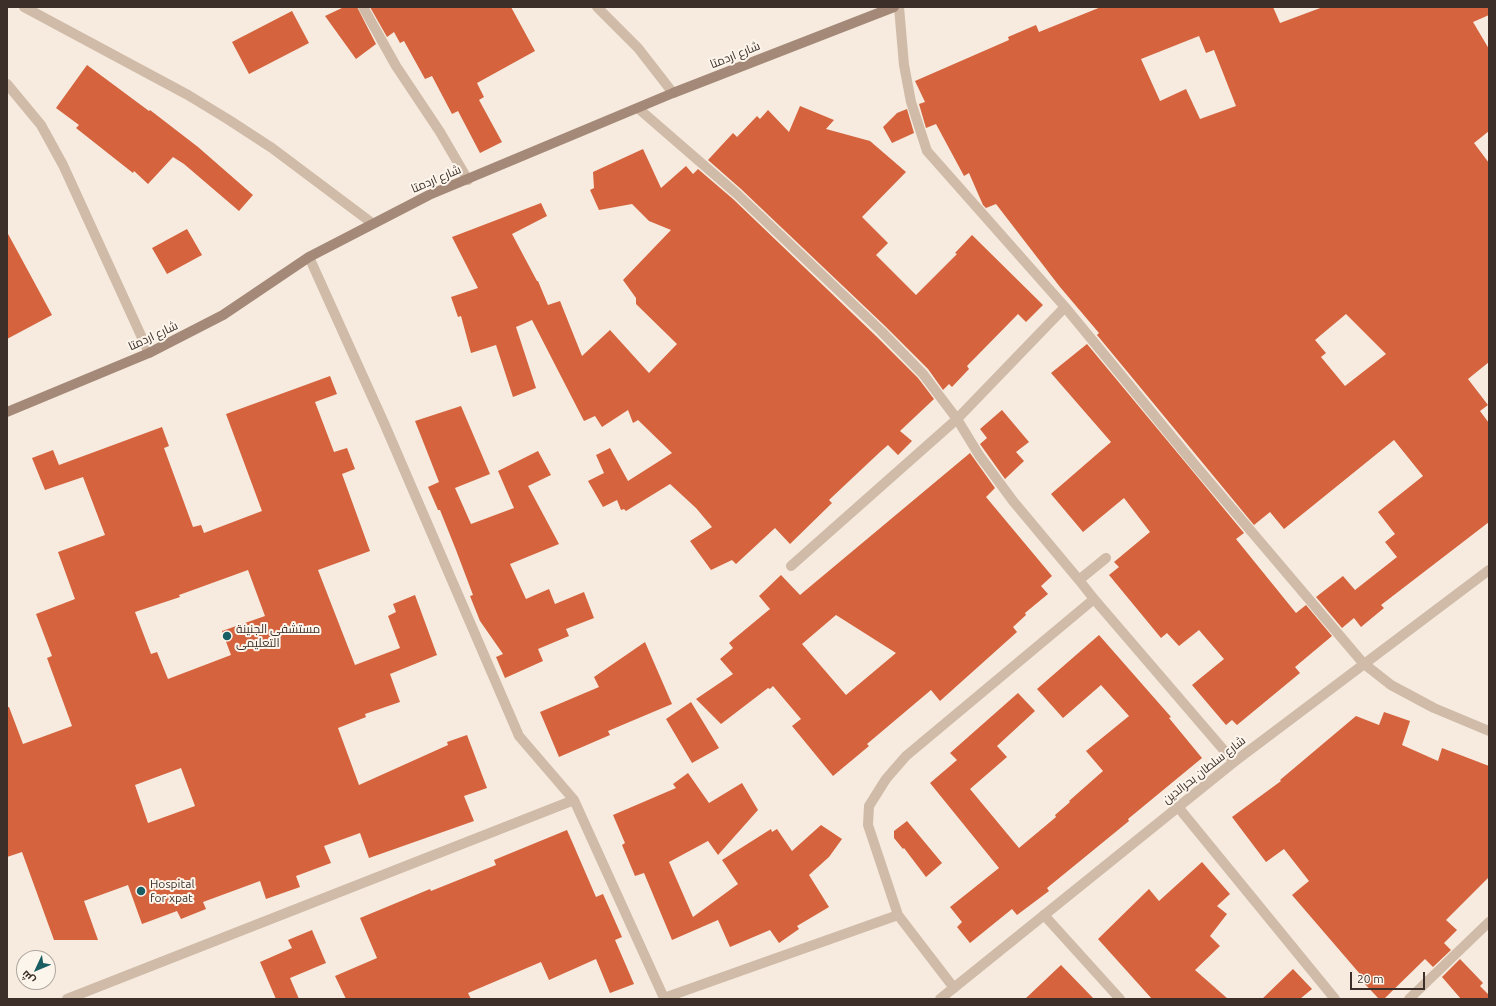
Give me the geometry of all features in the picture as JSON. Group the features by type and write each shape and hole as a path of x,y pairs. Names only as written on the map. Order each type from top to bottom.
{"main road":[{"name":"شارع اردمتا","path":"7,412 149,353 223,316 309,257 372,223 429,195 639,109 673,93 894,7"}],"street":[{"path":"24,7 188,95 229,120 272,148 372,223"},
{"path":"363,7 396,66 440,132 468,180"},
{"path":"899,7 904,65 908,87 927,151 1065,307 1195,466 1363,663 1391,685 1434,708 1489,731"},
{"path":"602,9 638,48 673,93"},
{"path":"7,84 41,125 63,165 149,353"},
{"path":"639,109 737,194 881,331 923,374 957,419 979,455 1013,501 1094,599 1234,762"},
{"path":"309,257 387,430 519,736 574,800 663,999 898,915"},
{"path":"791,566 957,419 1065,307"},
{"path":"1079,580 1106,558"},
{"name":"شارع سلطان بحرالدين","path":"940,999 1234,762 1363,663 1489,570"},
{"path":"954,988 898,915 868,826 869,806 886,779 906,756 1094,599"},
{"path":"71,998 574,800"},
{"path":"1178,807 1335,999"},
{"path":"1044,915 1120,999"},
{"path":"1409,999 1489,922"}],"building":[{"path":"344,7 357,7 376,44 356,59 325,16"},
{"path":"370,7 511,7 535,51 477,83 484,97 479,100 502,142 480,153 458,111 452,114 432,76 425,79 404,41 400,43 394,32 387,37"},
{"path":"1101,7 1273,7 1280,23 1323,7 1489,7 1489,15 1473,22 1489,49 1489,131 1474,143 1489,163 1489,362 1468,379 1488,405 1480,411 1489,423 1489,522 1381,605 1384,608 1361,627 1354,618 1342,628 1316,597 1343,576 1355,590 1397,557 1385,542 1395,534 1378,512 1423,476 1394,440 1284,529 1270,512 1254,525 1097,335 1099,333 1060,287 996,204 986,208 983,205 969,173 964,176 936,124 926,128 919,104 925,102 915,81 1009,40 1008,37 1036,25 1039,32","holes":["1199,36 1206,53 1214,50 1236,106 1200,119 1186,89 1160,101 1141,59","1346,314 1386,354 1345,386 1321,357 1326,353 1315,340"]},
{"path":"292,11 309,43 249,74 232,42"},
{"path":"87,65 149,111 150,110 198,147 253,195 239,211 184,164 173,157 148,184 134,171 133,173 76,128 79,125 56,108"},
{"path":"800,106 834,120 826,129 870,141 906,172 862,217 888,243 876,255 916,295 957,254 955,253 972,235 1043,305 1026,322 1018,314 967,366 969,369 952,387 949,384 943,390 928,369 885,326 741,189 708,160 733,133 737,137 757,116 760,119 768,110 789,132"},
{"path":"907,109 914,133 892,143 883,127 897,113"},
{"path":"643,149 661,188 686,166 693,174 698,169 733,199 876,336 918,378 934,399 900,431 912,441 898,455 888,445 829,500 832,503 790,544 775,528 736,564 732,560 711,570 690,541 712,527 696,508 670,484 626,511 624,509 621,510 617,500 603,507 588,481 604,473 596,455 610,448 628,481 672,453 638,420 633,423 628,410 602,427 595,416 584,421 532,320 516,327 536,388 513,397 496,345 471,353 461,316 458,317 451,297 478,288 452,237 541,203 547,216 512,234 538,281 548,305 560,301 582,356 610,330 649,373 677,344 636,304 636,298 623,280 671,230 649,221 632,204 599,210 590,190 594,188 593,172"},
{"path":"187,229 202,255 167,274 152,248"},
{"path":"7,232 52,315 7,339"},
{"path":"1087,344 1244,533 1236,539 1296,613 1306,605 1332,636 1295,667 1300,673 1237,725 1232,720 1226,725 1192,685 1224,659 1199,630 1179,646 1167,633 1161,638 1109,575 1119,567 1114,562 1150,532 1124,498 1083,532 1051,494 1111,442 1051,373"},
{"name":"مستشفي الجنينة التعليمى","path":"330,376 337,394 315,402 334,452 347,448 355,469 342,474 370,551 318,570 355,665 400,648 388,616 396,612 393,604 415,595 437,655 390,674 400,702 365,714 366,717 338,728 359,785 448,745 447,742 467,735 487,788 464,796 474,821 369,858 360,833 324,846 331,863 296,876 300,887 266,899 260,881 203,902 206,909 181,919 177,911 142,924 128,885 84,901 98,940 54,940 22,852 7,857 7,707 9,707 23,744 72,726 47,658 52,656 36,614 75,599 58,552 105,535 83,477 45,490 32,458 53,450 59,465 162,427 169,446 164,448 193,527 201,525 204,533 262,511 226,414","holes":["248,570 265,616 222,631 231,655 168,679 157,652 151,654 135,612 180,597 179,595","181,768 195,806 148,823 135,785"]},
{"path":"461,406 490,474 455,488 471,524 514,508 498,471 538,451 551,475 528,486 559,544 510,564 526,599 549,589 555,604 584,592 594,618 566,629 569,636 538,649 543,661 505,678 496,657 503,654 480,621 470,596 473,595 456,550 440,510 438,510 428,487 439,482 415,421"},
{"path":"1002,410 1029,442 1016,452 1024,461 1005,479 980,444 987,438 980,429"},
{"path":"970,453 995,488 986,497 1052,576 1041,586 1048,594 1025,613 1026,615 1013,627 1017,632 940,701 931,690 867,744 869,746 833,776 792,726 801,719 773,686 770,689 768,688 721,724 696,699 733,674 720,659 733,648 729,643 770,609 759,596 781,575 800,595","holes":["836,615 896,653 846,695 802,644"]},
{"path":"1099,635 1171,717 1169,718 1202,758 1128,819 1129,821 1047,888 1049,891 1017,915 1012,909 970,943 957,927 962,922 950,907 999,868 930,783 957,760 950,753 1018,693 1035,711 997,746 1007,757 970,789 1019,848 1056,817 1055,815 1070,802 1069,801 1103,771 1086,751 1129,716 1101,685 1063,718 1037,689"},
{"path":"645,642 672,704 608,731 610,735 559,757 540,712 599,687 594,677"},
{"path":"691,702 719,748 692,763 666,719"},
{"path":"1384,712 1410,721 1402,745 1438,761 1442,748 1489,766 1489,877 1446,920 1457,930 1444,943 1451,950 1433,967 1425,959 1384,999 1379,999 1364,983 1366,981 1292,895 1309,881 1284,849 1266,862 1232,817 1281,781 1280,780 1356,716 1379,725"},
{"path":"688,773 709,803 742,783 758,810 718,855 708,841 669,862 693,917 738,884 722,860 771,829 772,832 777,829 792,851 821,825 842,839 829,857 809,875 829,907 797,926 799,929 779,943 770,930 730,947 718,920 672,940 644,873 635,876 622,845 625,843 613,815 676,788 673,784"},
{"path":"907,821 942,863 926,877 904,848 903,849 894,838 894,831"},
{"path":"567,830 596,897 603,894 622,937 615,940 634,984 610,993 596,959 549,980 541,962 468,993 471,999 346,999 335,976 377,958 360,918 430,889 431,891 496,865 494,860"},
{"path":"1202,862 1230,894 1217,906 1227,914 1210,936 1220,946 1195,970 1228,999 1152,999 1098,939 1149,889 1159,901"},
{"path":"312,930 326,963 290,978 299,999 276,999 260,962 292,948 288,940"},
{"path":"1460,959 1483,983 1480,986 1489,995 1489,999 1461,999 1442,977"},
{"path":"1061,965 1094,999 1025,999"},
{"path":"1293,969 1312,989 1300,999 1262,999"}],"place":[{"name":"مستشفي الجنينة التعليمى","path":"227,636"},
{"name":"Hospital for xpat","path":"141,891"}]}
